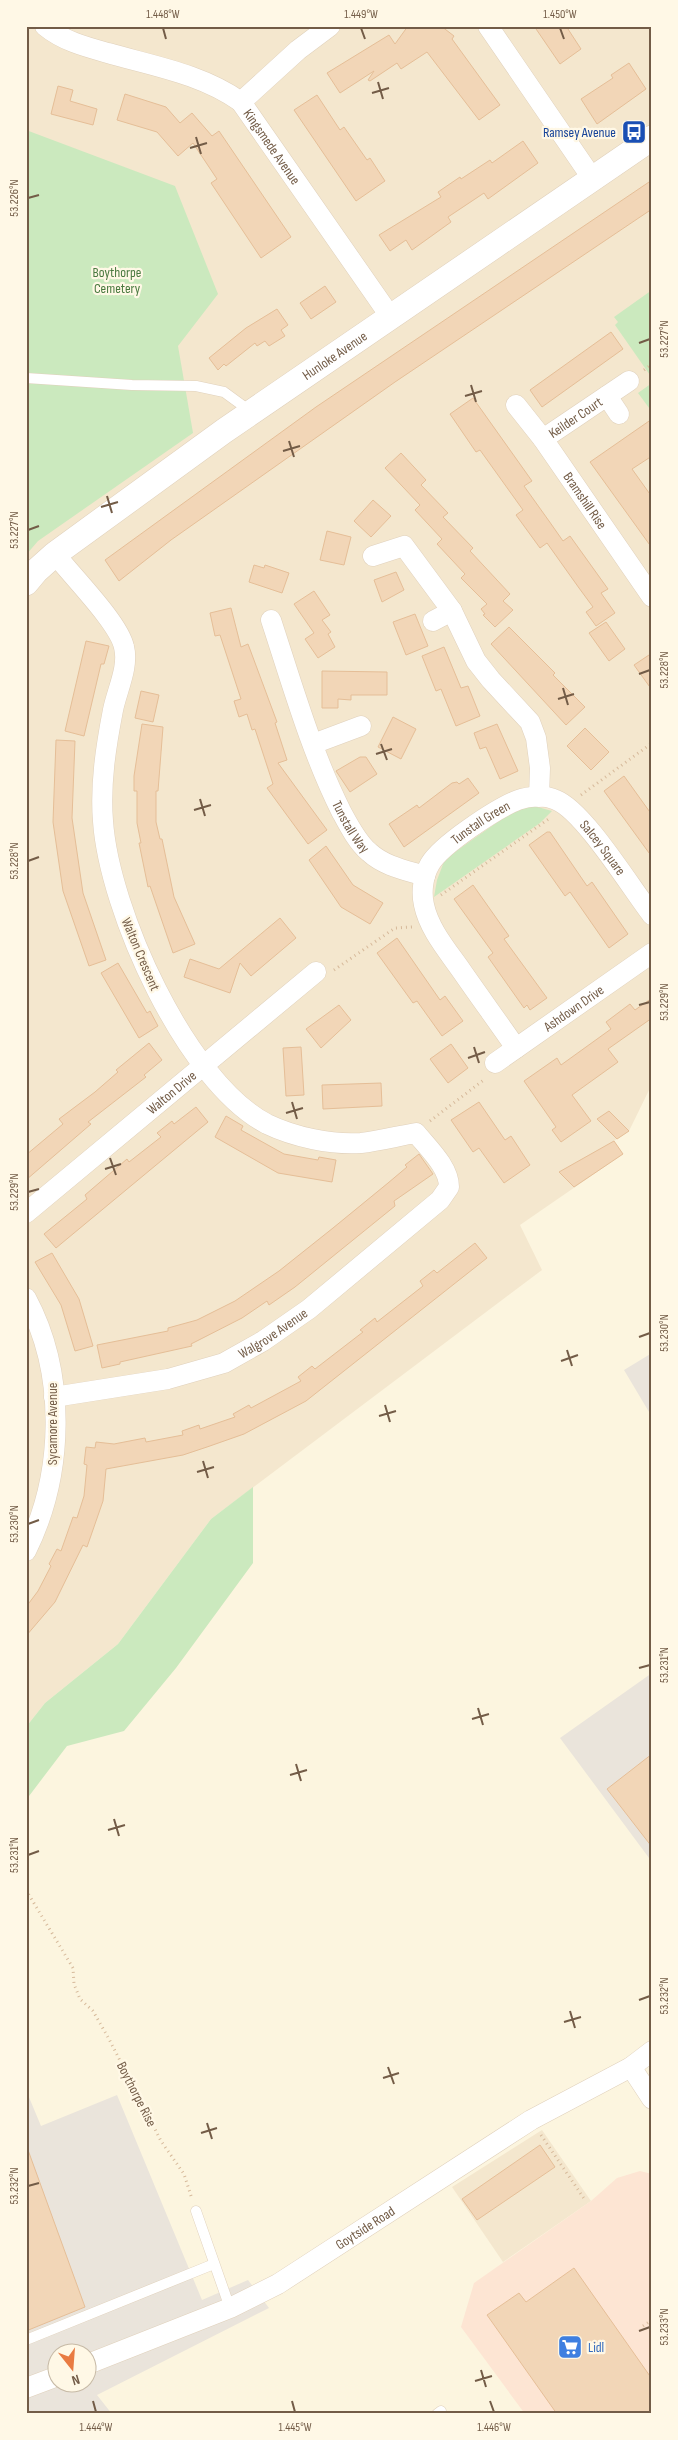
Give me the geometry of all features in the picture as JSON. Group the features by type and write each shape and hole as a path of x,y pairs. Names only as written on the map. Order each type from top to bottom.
{"street":[{"name":"Kingsmede Avenue","path":"45,26 73,43 203,80 224,90 241,102 390,316"},
{"path":"241,102 298,50 330,26"},
{"path":"488,26 592,178"},
{"name":"Hunloke Avenue","path":"26,584 36,571 55,554 251,412 652,138"},
{"name":"Keilder Court","path":"543,439 630,381"},
{"name":"Keilder Court","path":"607,396 619,414"},
{"name":"Bramshill Rise","path":"516,405 543,439 652,597"},
{"path":"373,556 404,546 452,611 476,660 491,680 530,722 536,738 540,768 539,797"},
{"name":"Walton Crescent","path":"55,554 116,628 122,638 125,658 113,710 103,776 103,822 108,854 120,904 139,954 169,1015 205,1065 229,1094 266,1123 284,1131 324,1141 343,1143 361,1143 416,1132"},
{"path":"432,621 452,611"},
{"name":"Tunstall Way","path":"271,620 330,790 350,827 368,852 394,867 425,876"},
{"path":"313,744 361,726"},
{"name":"Salcey Square","path":"539,797 554,799 567,806 582,820 652,915"},
{"name":"Tunstall Green","path":"516,1048 436,934 426,912 422,892 425,876 439,852 497,811 519,800 539,797"},
{"name":"Ashdown Drive","path":"495,1063 652,953"},
{"name":"Walton Drive","path":"26,1213 316,972"},
{"name":"Walgrove Avenue","path":"54,1397 168,1379 224,1363 263,1342 309,1309 440,1200 449,1187 448,1176 441,1164 416,1132"},
{"name":"Sycamore Avenue","path":"26,1298 35,1314 45,1343 54,1397 52,1470 43,1510 26,1551"},
{"name":"Goytside Road","path":"98,2360 230,2308 278,2284 531,2120 631,2068 652,2051"},
{"path":"631,2068 652,2099"},
{"path":"26,2388 48,2380"}],"lane":[{"path":"26,378 132,385 196,386 224,392 251,412"},
{"path":"196,2211 230,2308"},
{"path":"26,2340 214,2264"}],"path":[{"path":"316,972 335,970 395,928 413,927 438,898 652,743"},
{"path":"416,1132 489,1076 495,1063"},
{"name":"Boythorpe Rise","path":"26,1890 73,1968 74,1984 80,1998 93,2011 110,2039 161,2141 184,2174 196,2211"},
{"path":"531,2120 585,2200"},
{"path":"643,2326 652,2320"}],"shaded area":[{"path":"26,26 652,26 652,1084 629,1131 614,1141 623,1154 520,1225 542,1270 211,1519 118,1644 45,1703 26,1727"},
{"path":"652,1353 652,1417 624,1370"},
{"path":"652,1673 652,1862 560,1738"},
{"path":"26,2090 41,2126 117,2095 202,2300 248,2280 269,2308 97,2395 112,2414 26,2414"},
{"path":"542,2130 591,2201 503,2262 452,2187"},
{"path":"640,2171 652,2174 652,2414 525,2414 461,2327 474,2283 591,2201 617,2178"}],"green space":[{"name":"Boythorpe Cemetery","path":"26,130 175,186 218,294 178,346 193,433 38,541 26,555"},
{"path":"652,290 652,378 615,325 618,322 614,317"},
{"path":"652,383 652,412 638,393"},
{"path":"534,806 552,811 540,823 434,897 437,880 445,859 516,809"},
{"path":"253,1487 253,1563 176,1668 124,1731 67,1746 26,1800 26,1727 45,1703 118,1644 211,1519"}],"building":[{"path":"408,26 441,26 454,36 452,39 500,105 479,120 427,52 401,69 397,63 370,81 368,80 374,71 340,93 327,73 389,35 395,44"},
{"path":"534,26 566,26 581,49 560,64"},
{"path":"629,63 646,89 597,124 581,99 613,78 611,75"},
{"path":"58,86 73,90 70,101 97,109 93,125 51,114"},
{"path":"125,94 166,107 180,123 192,113 212,136 219,131 291,237 261,258 211,183 217,179 193,143 178,156 157,132 117,120"},
{"path":"317,95 340,130 344,127 367,160 370,158 385,181 356,201 294,110"},
{"path":"523,141 538,163 488,199 484,193 448,217 451,222 412,250 406,240 390,251 379,235 441,197 438,192 460,177 461,179 490,160 492,163"},
{"path":"652,180 652,209 395,382 171,540 119,581 105,560 316,407"},
{"path":"325,286 336,302 311,319 300,303"},
{"path":"277,309 288,325 281,330 285,336 269,346 265,341 257,346 255,343 218,370 209,358 246,328"},
{"path":"611,332 623,349 542,407 530,390"},
{"path":"473,398 532,481 524,486 563,541 570,536 608,589 601,593 615,613 596,626 586,612 593,607 547,543 540,548 516,515 523,510 480,450 476,452 450,414"},
{"path":"652,419 652,456 632,469 652,497 652,548 590,462"},
{"path":"401,453 426,480 421,485 448,513 443,517 473,548 470,551 510,594 503,601 513,610 495,627 483,615 485,614 481,609 487,604 461,578 465,574 437,544 442,539 415,510 420,505 385,468"},
{"path":"373,500 391,516 371,537 354,521"},
{"path":"327,531 351,537 344,565 320,560"},
{"path":"254,565 264,568 265,565 289,573 282,593 249,582"},
{"path":"396,572 404,590 382,602 374,580"},
{"path":"314,591 330,615 322,620 331,632 328,634 335,647 318,658 305,639 314,633 294,604"},
{"path":"231,608 241,647 248,644 277,722 275,723 287,760 278,763 327,830 308,844 267,788 273,784 255,729 252,730 247,714 239,717 234,701 241,699 220,635 215,636 210,613"},
{"path":"415,614 428,646 406,655 393,622"},
{"path":"606,622 625,649 609,661 589,633"},
{"path":"509,627 555,673 553,675 585,707 566,725 491,644"},
{"path":"86,641 109,646 104,664 101,664 84,736 65,731"},
{"path":"444,647 461,688 468,686 480,716 456,726 441,689 436,691 422,656"},
{"path":"652,653 652,690 634,665"},
{"path":"322,671 387,672 387,695 351,695 351,700 338,699 338,708 322,708"},
{"path":"141,691 159,695 153,722 135,718"},
{"path":"393,717 416,729 401,759 378,747"},
{"path":"142,724 163,727 158,791 156,791 156,822 160,839 162,839 174,897 195,944 173,953 150,886 148,887 139,843 141,843 137,823 137,791 134,791 134,776"},
{"path":"497,724 518,771 500,779 486,747 480,749 474,733"},
{"path":"585,728 609,752 591,770 567,746"},
{"path":"56,740 75,741 72,818 83,893 106,960 89,966 63,891 53,822"},
{"path":"360,757 366,757 377,774 350,792 336,771"},
{"path":"624,776 652,815 652,857 604,791"},
{"path":"468,778 479,793 404,847 389,824 417,805 419,808 452,783 457,782 459,784"},
{"path":"547,832 550,832 587,886 592,882 628,934 609,948 570,892 565,896 529,845"},
{"path":"326,846 353,885 383,903 370,924 341,907 309,860"},
{"path":"473,885 509,936 504,939 547,998 530,1010 527,1005 524,1008 488,957 493,953 454,899"},
{"path":"280,918 296,938 251,976 240,963 230,993 184,977 190,959 219,969"},
{"path":"397,938 440,1000 445,996 463,1021 442,1036 417,1001 413,1003 377,953"},
{"path":"118,963 147,1013 150,1011 158,1026 139,1038 101,973"},
{"path":"652,998 652,1018 608,1049 618,1062 572,1095 591,1121 561,1142 552,1130 556,1127 524,1081 557,1058 561,1065 611,1029 606,1022 630,1004 635,1010"},
{"path":"339,1005 351,1020 321,1048 306,1029"},
{"path":"149,1043 162,1060 144,1075 146,1077 88,1122 91,1124 26,1180 26,1155 63,1124 59,1119 95,1092 118,1072 116,1070"},
{"path":"451,1044 468,1068 448,1083 430,1059"},
{"path":"301,1047 304,1095 286,1096 283,1048"},
{"path":"381,1083 382,1106 323,1109 322,1085"},
{"path":"479,1102 505,1140 511,1136 530,1165 504,1183 479,1148 473,1152 451,1120"},
{"path":"196,1107 208,1122 56,1248 44,1234 87,1199 85,1195 127,1159 129,1162 161,1137 157,1133 172,1121 174,1124"},
{"path":"609,1111 629,1131 617,1139 597,1119"},
{"path":"226,1116 243,1126 241,1130 284,1154 318,1160 319,1157 336,1160 332,1182 278,1173 215,1137"},
{"path":"614,1141 623,1154 574,1187 559,1172"},
{"path":"419,1154 433,1174 394,1201 395,1206 295,1287 269,1305 267,1301 242,1318 191,1344 192,1346 120,1362 120,1364 102,1368 97,1345 168,1331 168,1328 197,1320 235,1301 279,1271 333,1228 407,1167 405,1165"},
{"path":"475,1243 487,1258 306,1401 244,1434 207,1447 183,1455 106,1469 103,1501 87,1547 83,1545 55,1602 26,1636 26,1607 38,1591 51,1566 49,1564 57,1549 61,1551 73,1517 77,1518 84,1496 87,1465 84,1464 86,1447 95,1448 96,1442 114,1444 145,1438 146,1442 183,1435 182,1431 199,1425 200,1429 235,1417 233,1414 249,1405 251,1408 301,1381 298,1377 312,1366 315,1369 363,1332 360,1330 375,1318 377,1322 423,1286 420,1281 434,1270 437,1273"},
{"path":"52,1253 79,1299 93,1346 75,1351 61,1305 35,1262"},
{"path":"652,1754 652,1847 607,1789"},
{"path":"540,2145 555,2167 477,2220 462,2199"},
{"path":"28,2150 85,2307 26,2331 26,2151"},
{"name":"Lidl","path":"574,2268 652,2379 652,2414 557,2414 487,2315 519,2293 526,2302"}],"place":[{"name":"Ramsey Avenue","path":"634,132"},
{"name":"Lidl","path":"570,2347"}]}
